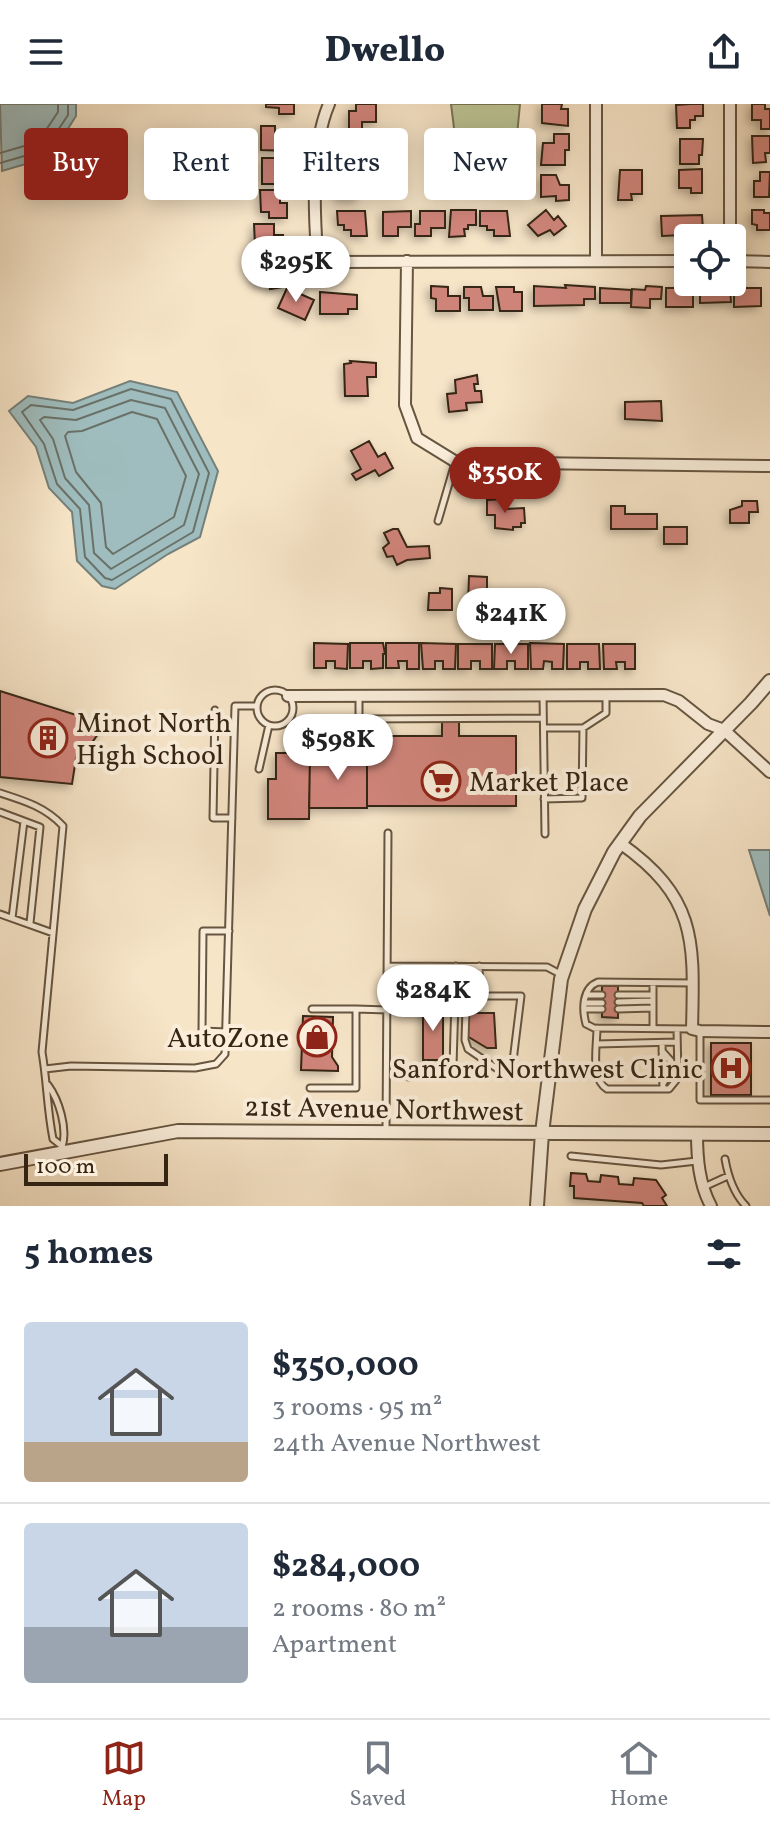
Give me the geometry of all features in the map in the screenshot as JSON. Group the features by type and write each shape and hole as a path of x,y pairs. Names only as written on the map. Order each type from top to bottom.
{"street":[{"path":"329,104 316,162 317,254 325,262 674,261"},
{"path":"596,104 596,261"},
{"path":"730,104 730,224"},
{"path":"407,261 405,405 417,438 456,462 770,466"},
{"path":"746,261 770,262"},
{"path":"537,1206 542,1133 563,975 598,879 640,816 770,681"},
{"path":"288,696 664,695 679,701 708,724 724,730 770,772"},
{"path":"620,843 640,857 663,881 681,907 692,947 696,1030 770,1032"},
{"name":"21st Avenue Northwest","path":"0,1164 178,1131 770,1134"},
{"path":"697,1133 697,1161 711,1206"}],"lane":[{"path":"438,521 456,462"},
{"path":"272,690 288,696 292,707 290,718 280,725 269,725 259,718 257,706 262,696 272,690"},
{"path":"318,742 349,741 359,719 359,695"},
{"path":"543,695 545,834"},
{"path":"543,728 583,728 606,713 606,695"},
{"path":"45,1069 71,1066 195,1068 216,1064 225,1054 235,706 257,706"},
{"path":"215,710 213,818 232,818"},
{"path":"359,719 543,718"},
{"path":"259,769 269,725"},
{"path":"544,799 582,798 583,728"},
{"path":"0,793 33,803 51,813 63,826 42,1052 48,1084 56,1096 65,1138 63,1150"},
{"path":"0,812 40,827 30,923"},
{"path":"12,918 24,821"},
{"path":"386,1132 388,833"},
{"path":"0,914 53,933"},
{"path":"227,1032 202,1031 203,931 229,931"},
{"path":"389,966 547,967 563,975"},
{"path":"409,1077 444,1074 453,1066 456,966"},
{"path":"479,966 480,996"},
{"path":"693,983 598,982 589,985 584,1020 597,1028 696,1030 700,1100 770,1100"},
{"path":"653,983 653,1028"},
{"path":"480,996 521,996 512,1069 496,1068 468,1049 465,1040 466,1010 472,999 480,996"},
{"path":"585,1002 602,1002 585,1002"},
{"path":"653,1002 618,1002 653,1002"},
{"path":"312,1009 388,1010"},
{"path":"310,1088 356,1088 356,1009"},
{"path":"597,1028 597,1073 601,1085 607,1089 663,1086 669,1089 678,1078 677,1029"},
{"path":"597,1044 677,1042"},
{"path":"662,1043 662,1051 671,1061 671,1072 663,1086"},
{"path":"48,1084 45,1095 53,1139 63,1150"},
{"path":"571,1156 661,1165 697,1161"},
{"path":"725,1159 728,1176 746,1206"},
{"path":"703,1188 728,1176"}],"green space":[{"path":"451,104 520,104 518,128 454,128"}],"water":[{"path":"0,104 76,104 76,116 68,128 24,128 24,165 2,171"},
{"path":"130,381 177,392 218,471 200,537 115,589 102,586 77,561 72,512 49,488 36,447 9,411 28,396 73,403"},
{"path":"749,850 770,850 770,916"}],"building":[{"path":"266,104 294,104 294,114 279,114 279,108 266,107"},
{"path":"356,104 376,104 376,122 362,122 362,128 349,128 349,111 356,111"},
{"path":"542,104 562,104 561,109 568,109 568,126 542,123"},
{"path":"703,104 703,116 690,120 690,128 677,128 676,105"},
{"path":"752,104 765,104 765,109 770,109 770,129 761,129 761,120 752,120"},
{"path":"261,126 275,126 274,150 261,150"},
{"path":"554,134 569,134 565,165 541,165 543,143 554,143"},
{"path":"752,136 770,136 770,153 765,153 766,162 753,163"},
{"path":"680,139 703,139 699,164 680,164"},
{"path":"262,158 274,158 274,184 262,184"},
{"path":"702,169 702,193 691,193 691,188 679,188 679,170"},
{"path":"620,170 642,170 642,194 631,194 632,200 618,200"},
{"path":"760,172 770,172 769,197 754,197 754,181 760,181"},
{"path":"541,175 556,175 560,185 569,185 569,200 556,201 556,196 541,197"},
{"path":"260,190 274,190 274,200 287,203 287,218 269,218 269,212 261,212"},
{"path":"451,210 476,210 476,225 468,225 468,229 464,229 465,236 449,237"},
{"path":"546,210 554,220 558,216 566,226 554,235 550,230 538,236 528,225"},
{"path":"752,210 770,213 770,230 757,230 757,225 752,224"},
{"path":"337,211 365,211 367,236 351,236 351,230 344,230 344,225 338,225"},
{"path":"411,211 411,227 398,227 398,236 383,236 383,212"},
{"path":"420,211 445,211 445,228 431,228 431,236 415,236 415,224 420,224"},
{"path":"480,211 507,211 510,236 494,236 494,230 480,226"},
{"path":"702,215 703,224 674,224 674,235 662,236 661,216"},
{"path":"254,224 274,224 274,235 283,235 283,250 269,251 269,244 255,245"},
{"path":"269,258 271,268 280,271 283,287 270,289 269,282 257,284 252,261"},
{"path":"565,285 595,287 595,299 584,299 584,305 534,306 534,286 566,288"},
{"path":"431,286 448,287 448,296 460,296 460,311 436,311"},
{"path":"646,286 662,287 661,299 650,299 650,308 631,307 632,289 645,290"},
{"path":"464,287 481,287 483,296 493,296 493,310 469,310 469,298 464,298"},
{"path":"496,287 514,287 514,292 522,292 522,311 500,311"},
{"path":"287,288 314,300 305,320 278,308"},
{"path":"600,288 631,290 631,303 600,303"},
{"path":"666,288 674,288 674,296 693,296 693,307 666,307"},
{"path":"746,288 761,288 761,306 734,307 734,296 746,296"},
{"path":"320,292 357,295 357,309 348,309 348,314 320,314"},
{"path":"700,296 731,296 731,302 700,303"},
{"path":"350,361 376,363 376,377 367,377 368,396 345,396 344,364"},
{"path":"477,375 475,391 481,391 482,402 466,403 467,410 449,412 447,394 456,393 455,380"},
{"path":"661,401 662,421 625,419 625,402"},
{"path":"369,441 378,457 385,453 393,468 379,476 375,470 356,480 352,474 361,469 351,451"},
{"path":"504,499 505,509 524,508 525,523 521,523 521,527 513,527 513,530 495,528 495,515 487,515 487,500"},
{"path":"742,501 757,501 758,512 749,512 749,523 730,523 730,510 742,506"},
{"path":"611,506 625,506 625,514 657,514 657,529 611,529"},
{"path":"664,527 687,527 687,544 664,544"},
{"path":"398,529 407,547 429,546 430,558 407,560 397,565 393,556 387,557 383,548 389,543 384,533"},
{"path":"469,576 487,577 487,604 468,604"},
{"path":"440,588 452,589 452,610 428,610 429,593 440,593"},
{"path":"314,643 348,644 347,669 335,668 335,661 326,661 326,668 314,668"},
{"path":"350,643 383,643 383,668 371,669 371,661 363,661 363,668 350,668"},
{"path":"386,643 419,643 419,669 407,669 407,661 398,661 399,668 386,668"},
{"path":"421,643 456,644 455,669 443,669 443,661 435,661 435,669 423,669"},
{"path":"530,643 564,644 563,669 552,669 552,662 544,661 543,669 531,669"},
{"path":"458,644 492,644 492,669 480,669 480,661 471,661 471,669 458,669"},
{"path":"495,644 528,644 528,669 515,669 515,661 507,661 507,669 494,669"},
{"path":"567,644 599,644 600,669 588,669 588,662 580,662 580,669 567,669"},
{"path":"603,644 635,644 635,669 625,669 625,662 616,662 617,669 604,669"},
{"name":"Minot North High School","path":"0,691 105,724 84,754 77,752 72,784 0,777"},
{"name":"Market Place","path":"442,722 459,722 459,736 516,736 516,806 367,806 367,736 442,736"},
{"path":"276,753 310,753 309,819 268,819 268,779 276,779"},
{"path":"310,756 367,757 367,808 309,808"},
{"path":"602,986 618,986 618,1018 602,1017"},
{"path":"423,1005 436,1005 443,1011 443,1060 423,1060"},
{"path":"468,1013 494,1013 496,1048 487,1048 467,1036"},
{"name":"AutoZone","path":"303,1016 333,1017 332,1057 338,1071 301,1070"},
{"path":"711,1043 751,1043 751,1095 711,1095"},
{"path":"571,1173 586,1174 588,1181 600,1182 601,1175 618,1177 619,1184 633,1185 634,1178 656,1180 666,1195 662,1198 667,1206 574,1198 574,1186 570,1186"}],"place":[{"name":"Minot North High School","path":"48,738"},
{"name":"Market Place","path":"441,781"},
{"name":"AutoZone","path":"317,1037"},
{"name":"Sanford Northwest Clinic","path":"731,1068"}]}
